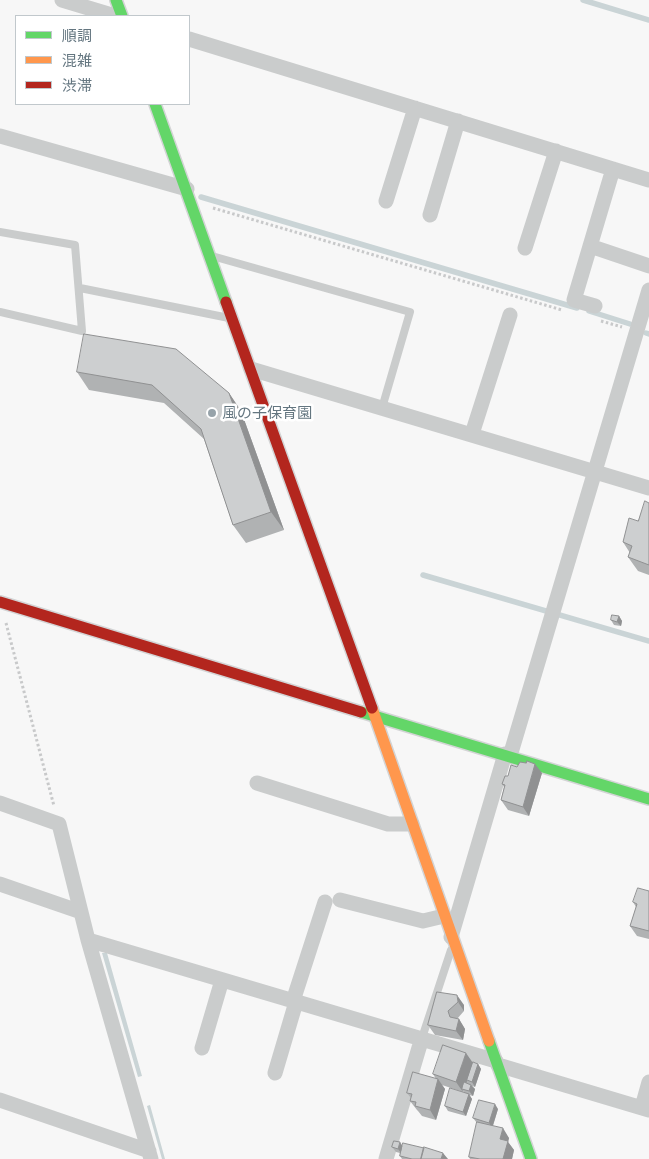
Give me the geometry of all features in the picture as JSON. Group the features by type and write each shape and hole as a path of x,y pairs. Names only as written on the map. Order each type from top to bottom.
{"street":[{"path":"62,0 112,15"},
{"path":"116,0 122,15"},
{"path":"190,39 649,180"},
{"path":"155,105 375,715 452,940 531,1159"},
{"path":"386,201 415,108"},
{"path":"430,215 458,122"},
{"path":"0,136 189,195"},
{"path":"525,248 556,151"},
{"path":"597,313 574,300 613,169"},
{"path":"590,246 649,266"},
{"path":"452,940 649,290"},
{"path":"472,434 510,315"},
{"path":"251,369 649,488"},
{"path":"0,602 649,799"},
{"path":"257,784 388,824 412,824"},
{"path":"0,803 58,824 88,940 150,1155"},
{"path":"0,884 81,912"},
{"path":"275,1073 294,1001 332,901 423,921 444,916"},
{"path":"88,940 645,1109 649,1082"},
{"path":"202,1048 222,980"},
{"path":"386,1159 421,1041"},
{"path":"0,1100 150,1155"}],"lane":[{"path":"0,232 75,245 82,330 0,312"},
{"path":"211,256 410,312 382,408"},
{"path":"80,288 233,319"},
{"path":"421,1041 452,940"}],"path":[{"path":"189,195 570,312"},
{"path":"597,313 637,332"},
{"path":"0,602 58,824"}],"shaded area":[{"path":"102,953 107,953 142,1076 138,1077"},
{"path":"150,1105 165,1159 162,1159 147,1106"}],"building":[{"path":"84,334 176,349 229,393 271,512 233,525 201,429 152,385 77,372"},
{"path":"645,501 649,503 649,565 628,557 632,546 623,542 629,518 638,521"},
{"path":"612,615 619,616 617,622 611,620"},
{"path":"527,761 535,764 523,807 501,800 505,785 502,784 505,776 508,776 511,765 517,767 520,762 526,763"},
{"path":"638,888 649,891 649,931 630,926 637,904 633,902"},
{"path":"437,992 457,995 458,1002 448,1011 450,1017 459,1019 456,1031 428,1025"},
{"path":"443,1045 466,1053 456,1082 433,1074"},
{"path":"473,1062 478,1064 472,1082 467,1080"},
{"path":"413,1072 438,1079 430,1110 415,1106 416,1102 410,1101 412,1094 407,1093"},
{"path":"464,1082 471,1085 469,1091 462,1089"},
{"path":"450,1088 469,1094 463,1112 445,1106"},
{"path":"479,1100 495,1104 489,1123 473,1118"},
{"path":"477,1122 503,1128 500,1139 508,1141 503,1159 469,1157"},
{"path":"394,1141 400,1142 398,1149 392,1147"},
{"path":"403,1143 424,1148 421,1159 400,1156"},
{"path":"424,1147 443,1153 441,1159 421,1159"}],"waterway":[{"path":"583,0 649,20"},
{"path":"201,197 577,308"},
{"path":"589,311 630,324"},
{"path":"423,575 649,641"}],"traffic: fast":[{"path":"116,0 122,15"},
{"path":"155,105 226,302"},
{"path":"361,712 649,799"},
{"path":"489,1041 531,1159"}],"traffic: slow":[{"path":"372,708 489,1041"}],"traffic: jam":[{"path":"226,302 372,708"},
{"path":"0,602 361,712"}],"place":[{"name":"風の子保育園","path":"212,413"}]}
